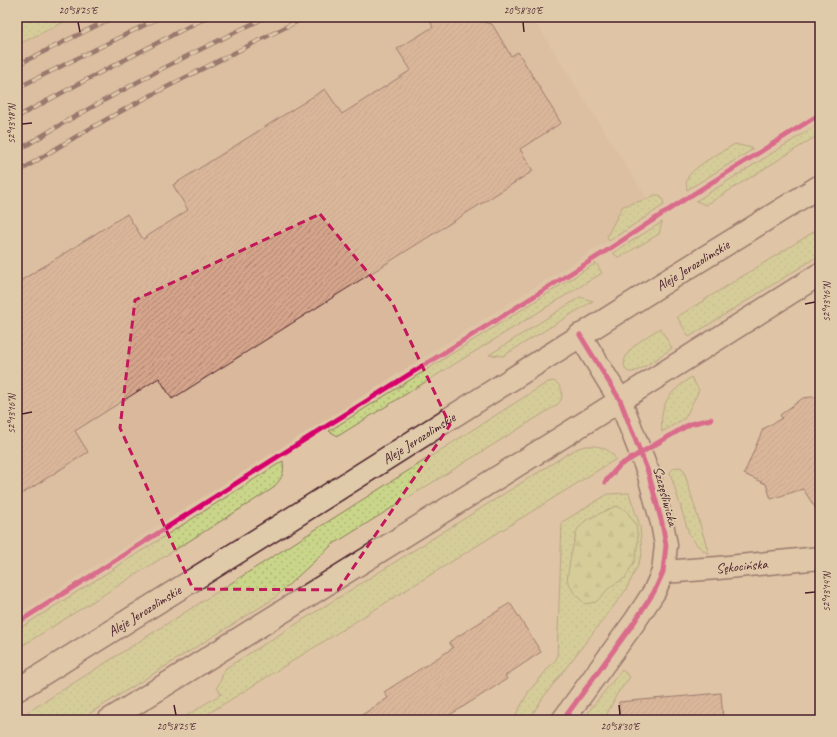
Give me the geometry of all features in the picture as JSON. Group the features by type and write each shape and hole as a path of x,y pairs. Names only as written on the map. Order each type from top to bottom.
{"main road":[{"name":"Aleje Jerozolimskie","path":"17,690 297,516 663,283 820,186"},
{"path":"109,720 820,274"},
{"name":"Szczęśliwicka","path":"563,720 635,621 654,592 663,572 666,545 662,523 648,472 620,400 580,336"},
{"name":"Sękocińska","path":"663,572 820,558"}],"highlighted area":[{"path":"320,214 392,302 450,425 338,590 193,589 120,428 135,300"}],"shaded area":[{"path":"17,17 532,17 655,211 17,615"}],"green space":[{"path":"20,17 74,17 17,45 17,19"},
{"path":"820,123 820,134 706,205 696,201"},
{"path":"735,144 752,148 752,150 687,190 686,185 688,177 696,168"},
{"path":"654,195 660,195 664,205 609,241 607,236 623,206 648,199"},
{"path":"662,222 659,234 622,256 618,257 613,253"},
{"path":"820,228 820,255 689,337 677,317"},
{"path":"596,263 602,273 338,436 329,431"},
{"path":"580,297 593,301 503,356 489,355"},
{"path":"660,328 672,348 640,369 631,372 627,371 624,362 630,350"},
{"path":"691,377 699,390 685,418 662,432 662,413 667,400 677,388"},
{"path":"553,381 558,384 562,391 561,400 557,405 332,545 272,600 79,720 17,720 548,382"},
{"path":"586,446 603,448 610,452 616,459 198,720 180,720 221,694 217,687 226,668 569,453"},
{"path":"283,461 282,476 272,489 17,649 17,630"},
{"path":"679,467 684,471 709,554 697,545 689,534 670,472 674,468"},
{"path":"629,493 640,526 642,554 626,590 542,699 529,720 513,720 529,691 557,658 562,522 608,494"},
{"path":"616,506 626,510 636,525 638,541 635,560 625,578 610,587 596,602 585,604 574,593 567,580 577,530 586,520"},
{"path":"622,670 630,677 617,694 604,720 584,720 592,707"}],"building":[{"path":"428,17 460,17 492,24 511,56 518,52 561,123 520,149 533,171 172,399 159,378 124,400 75,431 88,452 17,497 17,283 127,214 143,239 188,210 173,185 325,89 342,114 411,70 397,49 433,27"},
{"path":"820,396 820,515 803,489 771,499 766,484 744,474 763,429 782,418 780,415 803,398"},
{"path":"510,603 541,652 505,676 507,679 442,720 354,720 388,698 384,692 453,648 449,642"},
{"path":"721,693 723,720 620,720 619,702"}],"railway":[{"path":"17,65 114,17"},
{"path":"17,88 161,17"},
{"path":"17,117 207,17"},
{"path":"17,151 65,122 163,68 266,17"},
{"path":"17,173 87,130 123,110 306,17"}],"cycle path":[{"path":"17,623 282,454 603,253 820,114"},
{"path":"563,720 635,621 654,592 663,572 666,545 662,523 648,472 620,400 580,335"},
{"path":"605,482 620,465 690,424 711,419"}]}
